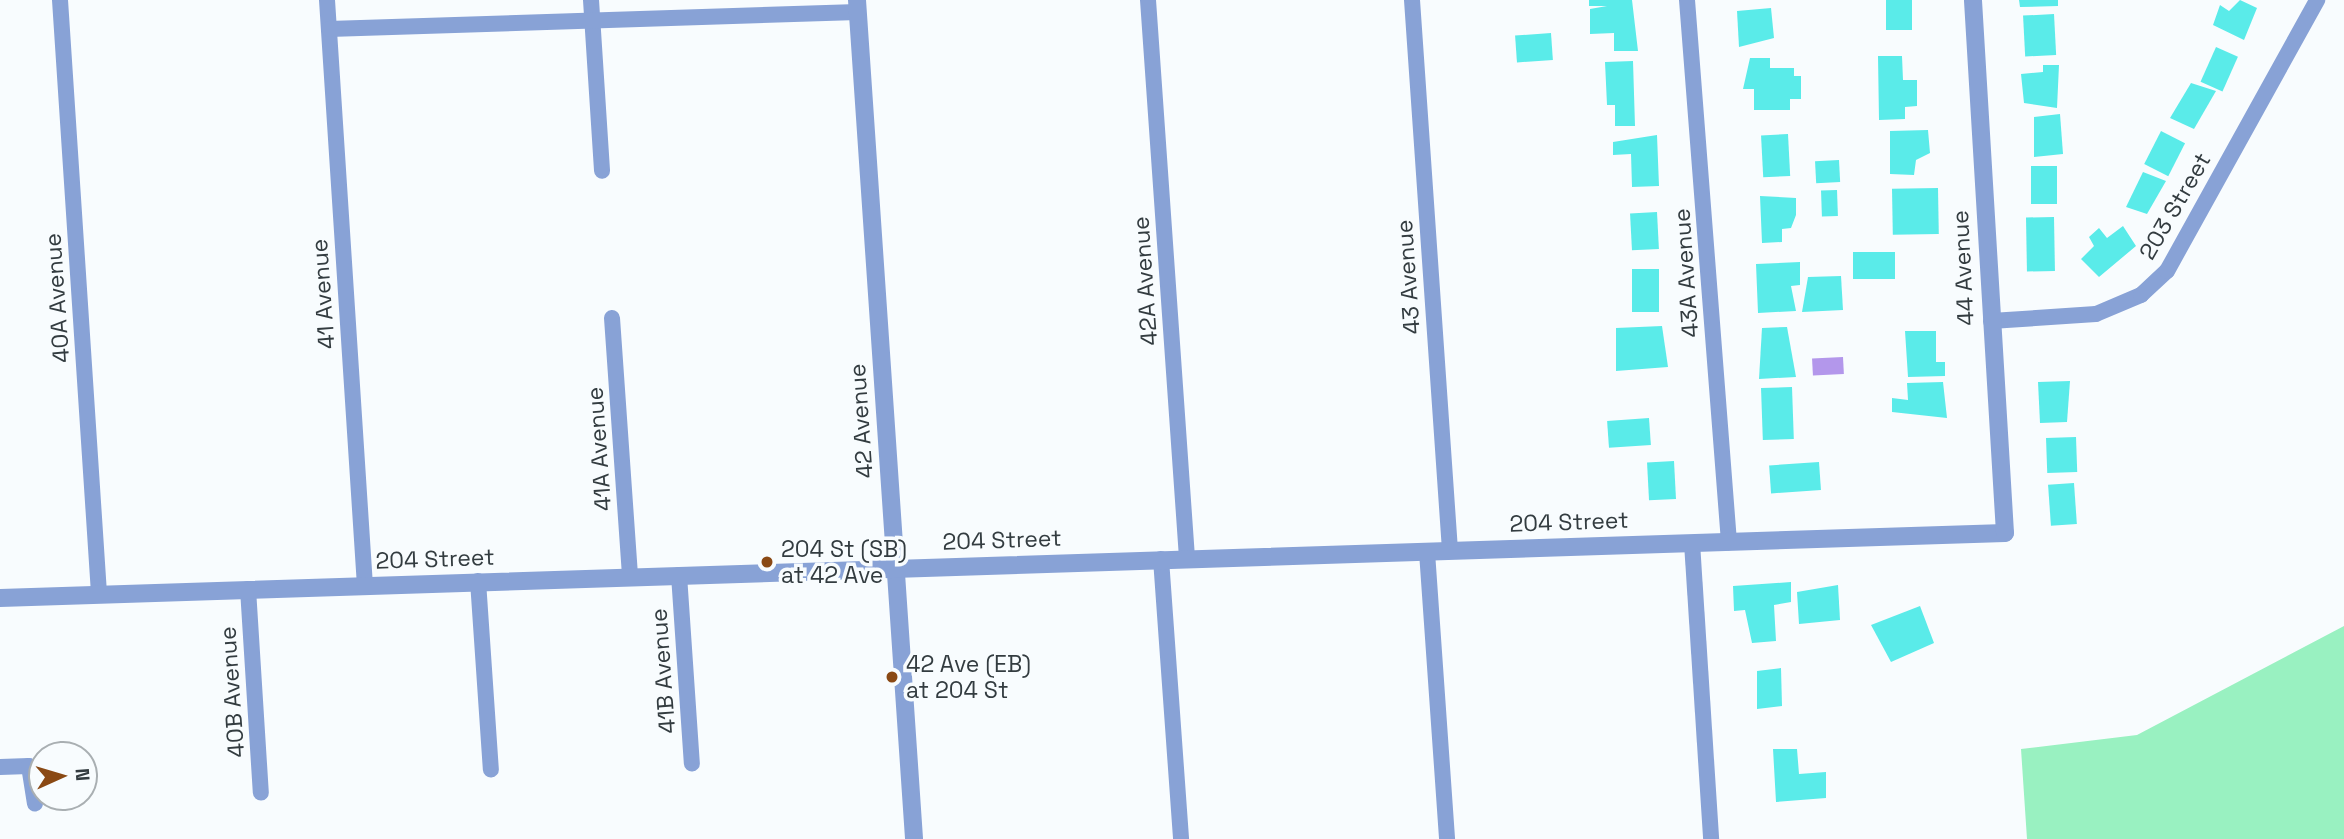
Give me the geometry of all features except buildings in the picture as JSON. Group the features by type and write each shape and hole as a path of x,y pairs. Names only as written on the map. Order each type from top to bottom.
{"street":[{"name":"40A Avenue","path":"60,0 99,594"},
{"name":"41 Avenue","path":"327,0 365,586"},
{"path":"591,0 602,172"},
{"name":"42A Avenue","path":"1148,0 1186,558"},
{"name":"43 Avenue","path":"1412,0 1450,551"},
{"name":"43A Avenue","path":"1687,0 1730,542"},
{"name":"44 Avenue","path":"1973,0 1990,321 2005,533"},
{"name":"203 Street","path":"1990,321 2096,314 2141,295 2166,271 2317,0"},
{"path":"329,29 592,23 858,6"},
{"name":"42 Avenue","path":"858,6 914,839"},
{"name":"41A Avenue","path":"612,318 630,576"},
{"name":"204 Street","path":"0,598 2005,533"},
{"path":"1692,543 1711,839"},
{"path":"1427,552 1447,839"},
{"path":"1161,559 1181,839"},
{"name":"41B Avenue","path":"679,575 692,764"},
{"path":"478,582 491,770"},
{"name":"40B Avenue","path":"248,589 261,793"},
{"path":"0,767 28,766"}],"green space":[{"path":"2344,626 2344,839 2027,839 2021,749 2137,735"}],"shaded area":[{"path":"1843,357 1844,374 1813,376 1812,359"}],"place":[{"name":"204 St (SB) at 42 Ave","path":"767,562"},
{"name":"42 Ave (EB) at 204 St","path":"892,677"}]}
